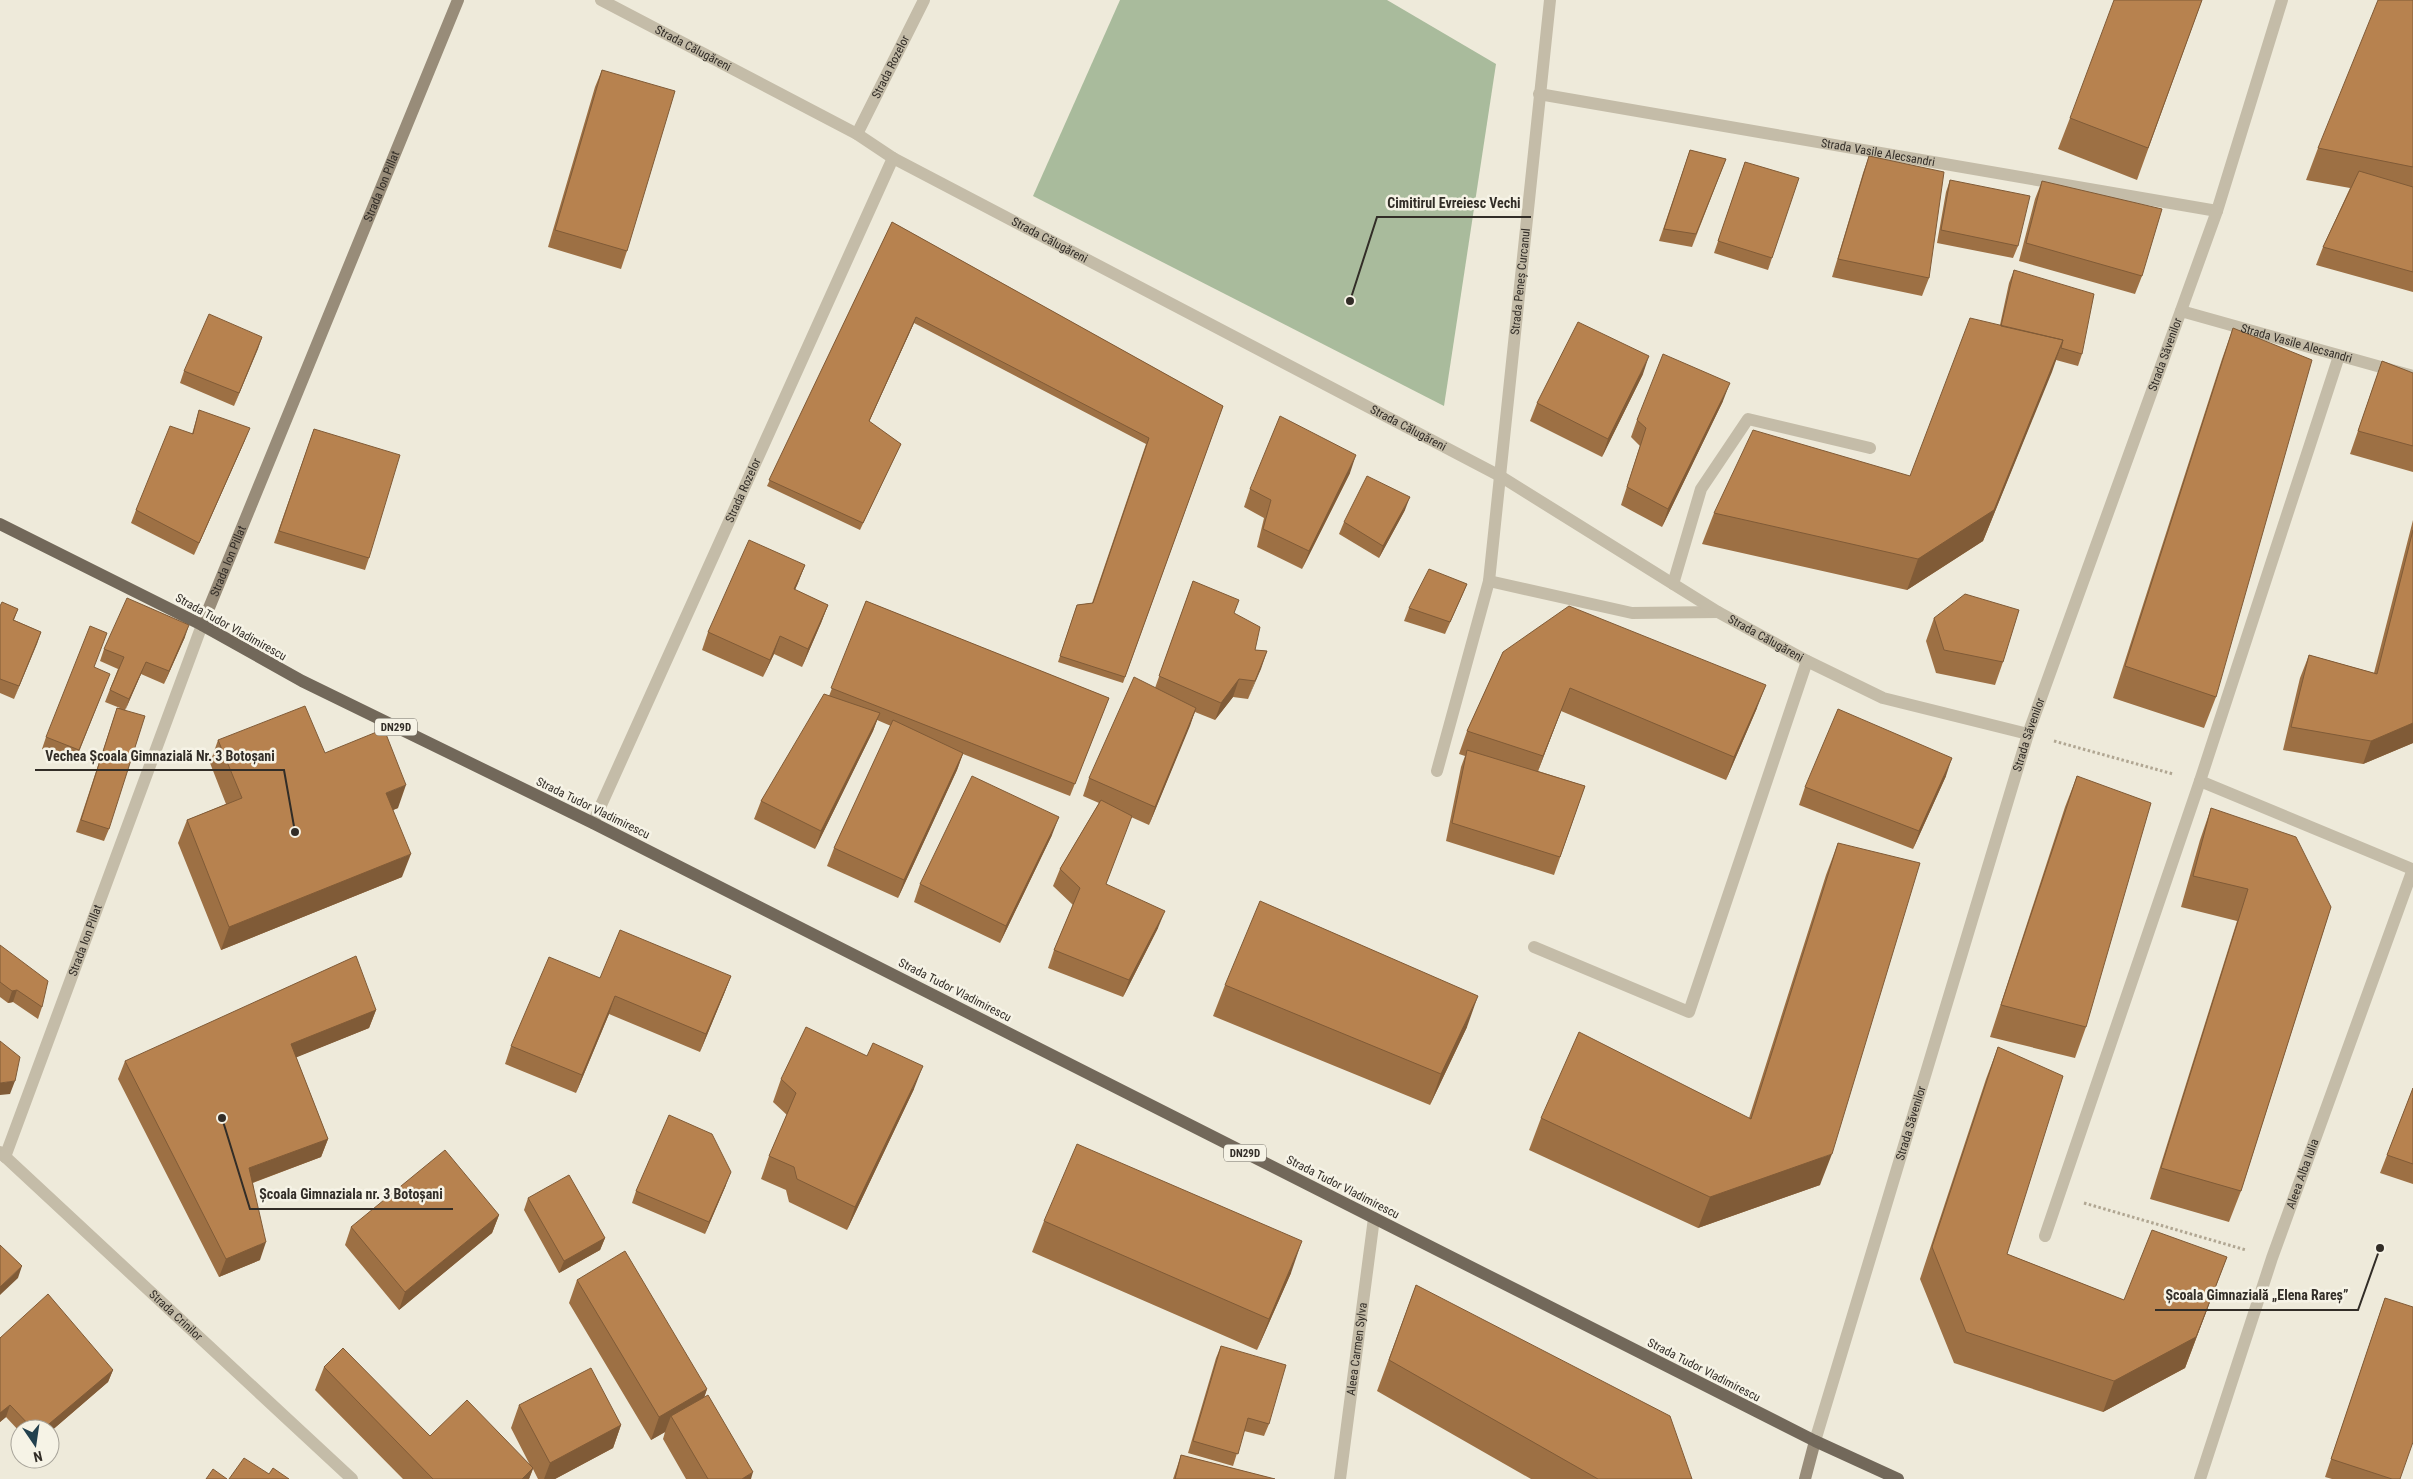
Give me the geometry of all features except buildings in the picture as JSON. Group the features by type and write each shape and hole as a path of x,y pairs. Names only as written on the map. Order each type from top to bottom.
{"main road":[{"name":"Strada Ion Pillat","path":"202,625 458,0"},
{"name":"Strada Tudor Vladimirescu","path":"0,524 202,625 302,682 593,823 1815,1441 1898,1479"},
{"name":"Strada Săvenilor","path":"1805,1479 1815,1441"}],"street":[{"name":"Strada Călugăreni","path":"600,0 857,134 893,158 1500,476 1718,612 1807,661 1883,698 2028,734"},
{"name":"Strada Rozelor","path":"857,134 924,0"},
{"name":"Strada Peneș Curcanul","path":"1500,476 1550,0"},
{"name":"Strada Săvenilor","path":"1815,1441 2028,734 2218,211 2282,0"},
{"name":"Strada Vasile Alecsandri","path":"1539,94 2218,211"},
{"name":"Strada Rozelor","path":"593,823 893,158"},
{"name":"Strada Vasile Alecsandri","path":"2181,311 2413,376"},
{"path":"2045,1236 2200,781 2339,356"},
{"path":"1673,584 1700,489 1748,419 1870,448"},
{"path":"1437,771 1489,582 1500,476"},
{"path":"1489,582 1632,613 1718,612"},
{"name":"Strada Ion Pillat","path":"2,1155 202,625"},
{"path":"1534,947 1689,1012 1807,661"},
{"name":"Aleea Alba Iulia","path":"2200,781 2413,869 2272,1258 2200,1479"},
{"name":"Strada Crinilor","path":"2,1155 352,1479"},
{"name":"Aleea Carmen Sylva","path":"1340,1479 1374,1218"}],"path":[{"path":"2028,734 2200,781"},
{"path":"2058,1195 2272,1258"}],"green space":[{"path":"1120,0 1387,0 1496,64 1444,406 1033,196"}],"place":[{"name":"Cimitirul Evreiesc Vechi","path":"1350,301"},
{"name":"Vechea Școala Gimnazială Nr. 3 Botoșani","path":"295,832"},
{"name":"Școala Gimnaziala nr. 3 Botoșani","path":"222,1118"},
{"name":"Școala Gimnazială „Elena Rareș”","path":"2380,1248"}]}
